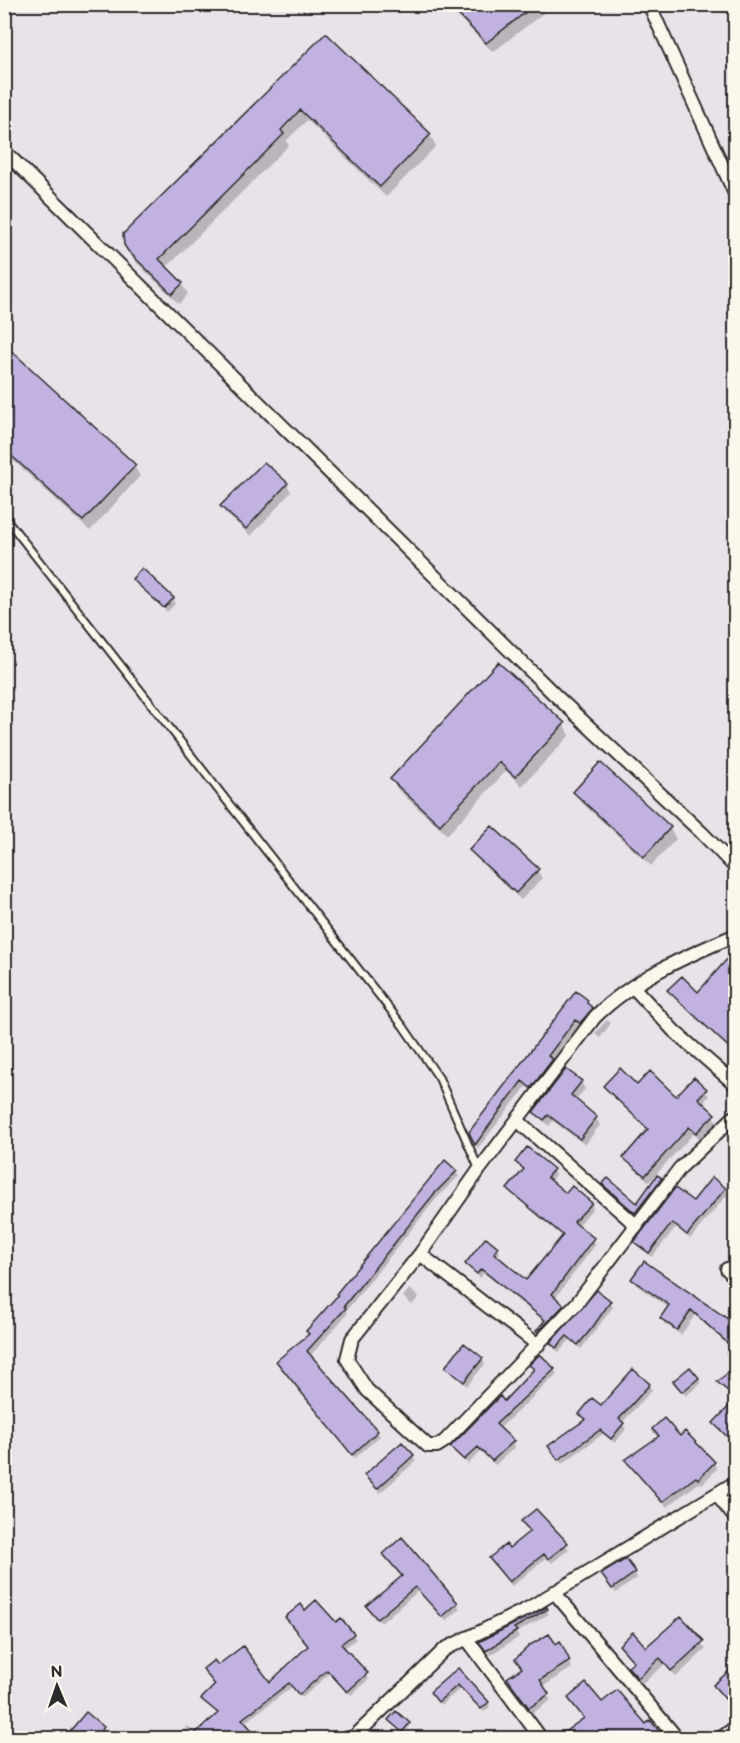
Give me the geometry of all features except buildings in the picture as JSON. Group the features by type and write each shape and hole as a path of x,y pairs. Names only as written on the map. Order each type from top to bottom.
{"street":[{"path":"649,4 735,196"},
{"path":"4,151 554,694 702,833 735,868"},
{"path":"735,935 690,954 633,987 615,998 595,1017 479,1170 420,1254 352,1338 347,1359 366,1390 428,1446 437,1446 445,1441 577,1303 680,1168 735,1115"},
{"path":"633,987 674,1031 735,1085"},
{"path":"517,1120 637,1226"},
{"path":"420,1254 538,1345"},
{"path":"353,1738 445,1649 529,1608 735,1482"},
{"path":"717,1495 735,1519"},
{"path":"554,1592 677,1738"},
{"path":"466,1638 541,1738"},
{"path":"721,1738 735,1727"}],"lane":[{"path":"4,516 403,1026 439,1078 479,1170"}]}
